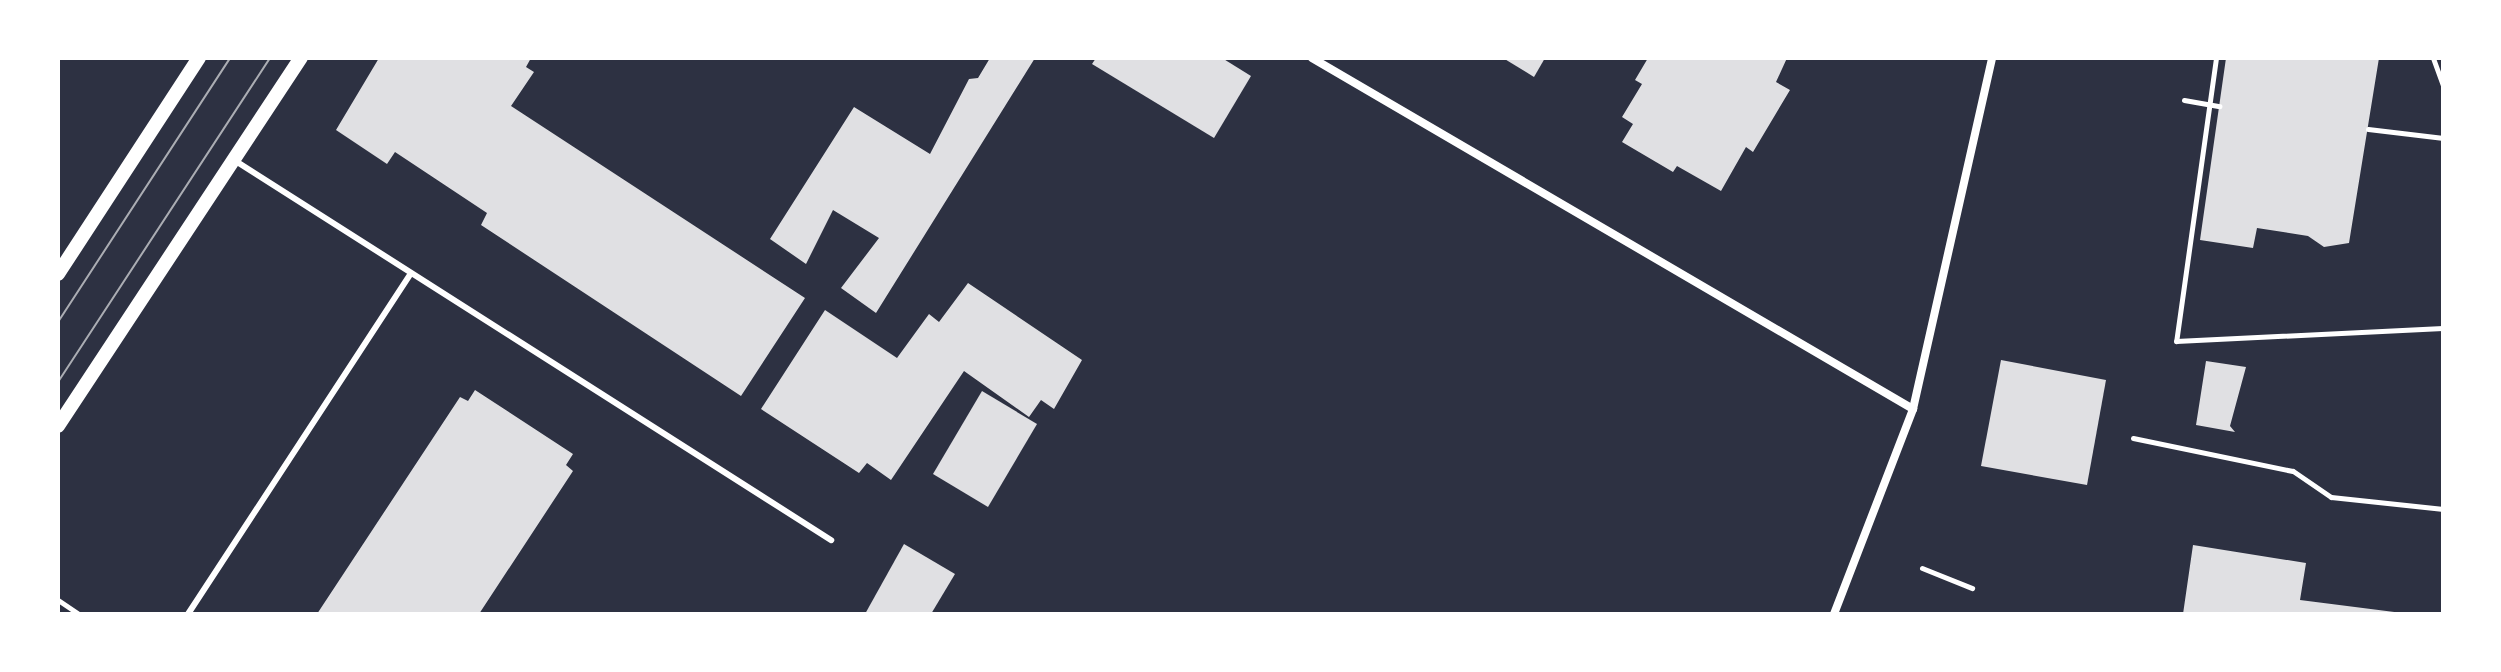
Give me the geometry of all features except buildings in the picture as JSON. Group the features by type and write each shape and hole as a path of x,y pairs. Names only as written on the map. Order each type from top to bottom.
{"street":[{"path":"58,274 199,58"},
{"path":"58,426 301,58"},
{"path":"1312,58 1913,409"},
{"path":"1834,614 1913,409 1992,58"}],"lane":[{"path":"234,160 409,276 831,540"},
{"path":"188,614 409,276"}],"path":[{"path":"2216,58 2176,341 2443,328"},
{"path":"2433,58 2443,85"},
{"path":"2184,100 2219,106"},
{"path":"2368,129 2443,138"},
{"path":"2133,438 2293,471 2331,497 2443,509"},
{"path":"1922,568 1972,588"},
{"path":"58,600 79,614"}],"tram line":[{"path":"58,322 230,58"},
{"path":"58,382 270,58"}]}
